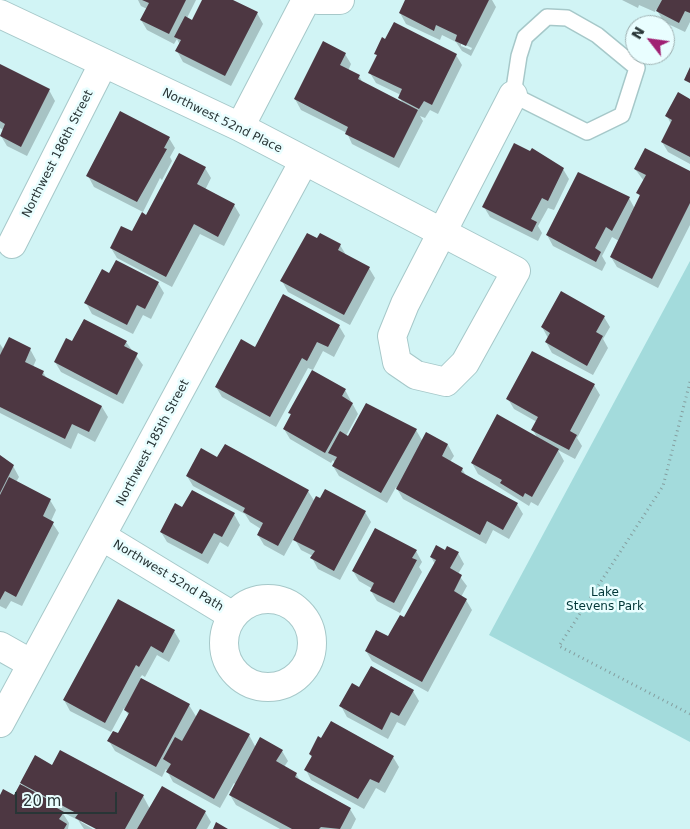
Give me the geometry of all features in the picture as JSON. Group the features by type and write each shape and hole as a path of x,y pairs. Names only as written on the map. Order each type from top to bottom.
{"street":[{"path":"240,127 306,0"},
{"path":"318,0 340,0"},
{"name":"Northwest 52nd Place","path":"0,14 240,127 442,231 516,271 465,363 446,382 416,375 397,362 392,336 405,304 442,231"},
{"name":"Northwest 186th Street","path":"12,244 103,64"},
{"path":"442,231 513,96"},
{"name":"Northwest 185th Street","path":"0,723 304,161"},
{"name":"Northwest 52nd Path","path":"102,537 234,616"},
{"path":"0,646 32,664"}],"lane":[{"path":"547,17 567,18 597,35 637,68 622,115 587,132 513,96 519,56 526,37 547,17"}],"path":[{"path":"690,382 663,486 559,646 690,714"}],"green space":[{"name":"Lake Stevens Park","path":"690,261 690,742 489,635"}],"building":[{"path":"142,0 186,0 169,34 140,20 149,3"},
{"path":"202,0 233,0 258,12 225,76 175,51 181,40 174,37 185,16 192,20"},
{"path":"405,0 489,0 466,46 455,41 457,35 436,25 434,31 399,13"},
{"path":"662,0 690,0 690,13 685,11 679,23 675,21 675,15 664,15 656,11"},
{"path":"394,22 457,54 432,105 424,101 419,109 398,98 402,89 368,73 377,55 374,54 382,37 385,39"},
{"path":"323,41 346,53 340,65 360,75 358,79 418,110 394,158 345,134 348,127 294,99"},
{"path":"0,64 50,89 21,147 0,136 5,124 0,121"},
{"path":"690,67 690,83 684,80"},
{"path":"678,92 690,99 690,157 661,142 672,120 665,116"},
{"path":"120,111 170,137 164,148 167,149 137,202 86,176"},
{"path":"514,143 530,151 532,148 564,168 548,201 542,198 531,219 537,222 532,232 482,207"},
{"path":"645,148 690,171 690,203 652,279 610,257 640,195 636,193 646,175 634,169"},
{"path":"179,153 206,167 197,184 235,204 218,237 194,224 166,277 110,248 121,226 132,231 142,212 146,215"},
{"path":"578,172 630,197 612,231 606,227 595,248 601,252 596,262 546,235"},
{"path":"307,233 317,238 320,233 341,244 338,250 370,267 344,315 280,281"},
{"path":"116,260 159,282 145,309 137,305 127,325 84,303 102,269 109,273"},
{"path":"561,291 605,316 596,332 603,336 587,366 545,342 550,333 541,327"},
{"path":"283,294 340,325 328,347 317,342 307,361 302,358 270,417 215,387 241,339 255,347"},
{"path":"84,319 127,341 124,346 138,353 117,395 54,362 66,338 72,341"},
{"path":"9,337 31,348 25,362 44,371 42,375 102,406 89,432 72,424 65,439 0,407 0,355"},
{"path":"532,351 595,384 570,431 577,435 569,450 531,430 538,417 506,399"},
{"path":"312,370 346,389 342,396 353,403 325,453 283,429 291,414 288,413"},
{"path":"366,403 417,429 381,493 332,466 337,457 328,453 340,431 348,436"},
{"path":"497,414 559,449 532,497 525,493 523,497 500,483 502,480 471,463"},
{"path":"426,432 448,444 442,456 463,468 461,472 518,503 503,530 487,521 480,535 396,489"},
{"path":"225,444 309,490 278,546 257,535 263,523 243,512 245,508 186,476 201,448 217,457"},
{"path":"0,455 14,465 0,493"},
{"path":"9,477 51,499 43,516 54,522 16,597 5,591 0,600 0,495"},
{"path":"325,489 366,511 334,571 310,558 315,551 293,540 316,496 320,498"},
{"path":"192,490 235,513 222,537 214,533 202,554 160,532 175,503 182,507"},
{"path":"375,528 417,550 412,558 417,560 394,603 370,591 374,583 352,571"},
{"path":"436,545 445,550 447,546 459,552 450,568 462,575 454,591 467,599 422,682 365,651 376,630 388,636 400,615 404,617 436,560 430,557"},
{"path":"118,599 175,630 163,653 151,646 139,667 136,665 105,723 63,700"},
{"path":"371,666 414,690 399,716 391,712 382,730 339,706 352,683 359,687"},
{"path":"141,678 190,704 156,767 107,741 113,731 118,733 129,713 124,710"},
{"path":"200,709 250,734 214,799 166,772 171,764 163,759 175,737 182,741"},
{"path":"331,721 394,756 379,783 370,779 358,799 304,770 312,756 309,754 318,736 321,738"},
{"path":"260,737 283,750 276,761 297,773 295,777 351,808 340,829 321,827 319,829 292,829 229,795"},
{"path":"60,750 144,795 125,829 96,829 75,818 78,814 20,783 35,755 52,765"},
{"path":"20,784 51,801 50,804 64,812 59,819 67,824 64,829 0,829 0,795 3,789 14,795"},
{"path":"162,786 206,811 196,829 137,829"},
{"path":"216,822 228,829 213,829"}]}
